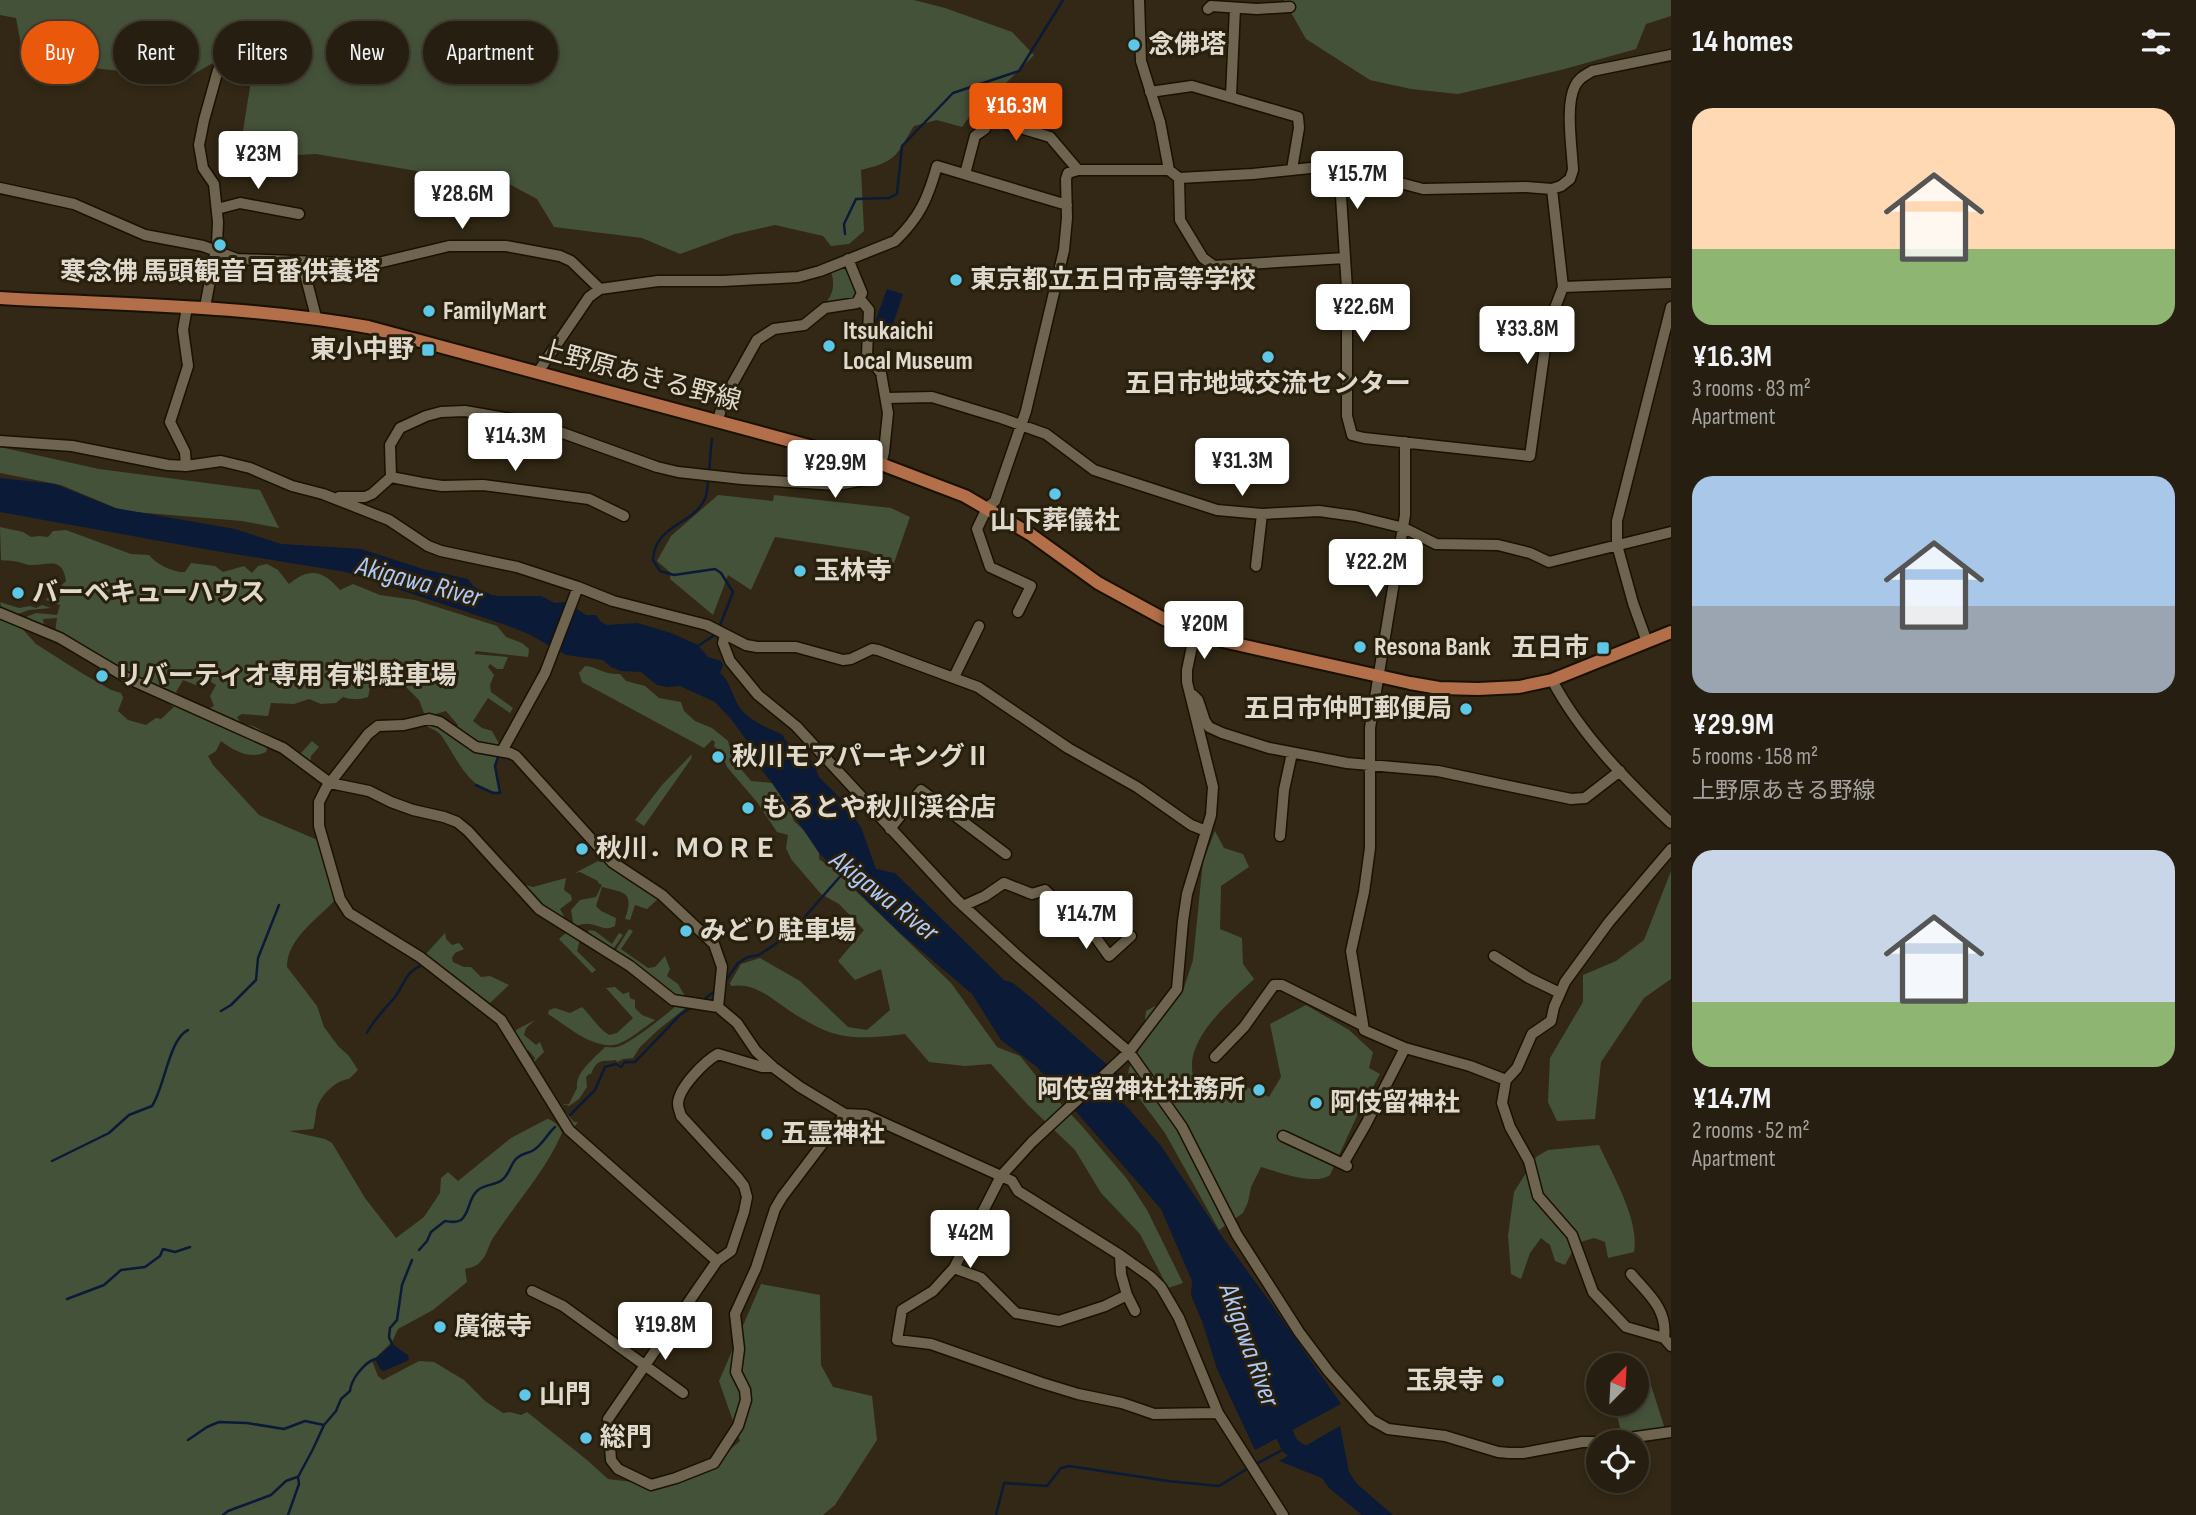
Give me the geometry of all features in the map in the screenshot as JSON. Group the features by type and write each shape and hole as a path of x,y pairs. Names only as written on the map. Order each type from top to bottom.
{"main road":[{"name":"上野原あきる野線","path":"0,298 205,307 316,317 368,327 881,464 956,492 987,508 1030,534 1098,583 1152,613 1195,632 1227,642 1410,683 1459,690 1519,687 1552,680 1671,632"}],"street":[{"path":"1139,0 1139,51 1160,122 1169,170"},
{"path":"1208,9 1211,6 1257,9 1290,7"},
{"path":"1231,96 1235,8"},
{"path":"1018,612 1031,586 990,566 977,529 987,508 995,501 1037,370 1065,250 1068,173 1078,170 1169,170 1179,178 1339,165 1361,169 1423,189 1552,189 1570,179 1573,170 1571,102 1573,88 1580,78 1592,71 1671,55"},
{"path":"205,307 218,222 214,184 203,168 199,145 214,84"},
{"path":"1150,92 1192,86 1298,117 1300,122 1292,169"},
{"path":"965,174 975,136 985,129 987,118 1050,137 1078,170"},
{"path":"1339,165 1348,316 1347,416 1353,435 1364,438 1530,456 1548,326 1563,287 1552,189"},
{"path":"538,372 589,297 600,289 658,281 798,277 810,275 895,241 926,203 937,166 1067,205"},
{"path":"1179,178 1180,220 1203,258 1214,266 1345,258"},
{"path":"0,188 75,204 145,235 194,244 237,259 374,264 449,246 506,246 560,256 571,261 600,289"},
{"path":"217,209 240,203 299,214"},
{"path":"718,421 724,399 757,340 774,329 804,325 825,308 857,303 862,293 848,259"},
{"path":"299,262 305,274 316,317"},
{"path":"1563,287 1671,283"},
{"path":"335,499 341,496 365,497 391,477 390,445 400,428 433,414 464,411 535,423 656,467 700,476 837,485 870,478 881,464 888,413 881,373 867,355 869,310 860,299"},
{"path":"186,466 185,453 170,422 187,366 183,330 187,307"},
{"path":"1647,642 1617,545 1617,521 1671,307"},
{"path":"887,398 932,397 1046,434 1094,470 1217,510 1262,514 1319,511 1355,516 1404,528 1436,544 1499,545 1530,552 1549,562 1671,532"},
{"path":"0,441 72,446 146,462 186,466 208,462 231,463 390,520 428,546 441,551 517,568 613,601 721,632 746,645 796,647 843,660 872,649 978,687 1068,748 1137,787 1191,825 1206,831"},
{"path":"1405,442 1404,528 1370,728 1369,856 1351,951 1362,1025 1364,1030 1405,1048 1470,1066 1506,1080"},
{"path":"391,477 422,483 483,485 589,499 625,516"},
{"path":"1256,566 1262,514"},
{"path":"502,751 537,690 577,589"},
{"path":"0,613 60,638 129,679 283,748 330,783 369,791 391,802 457,822 539,909 630,966 673,1000 718,1007 737,1023 756,1051 800,1087 845,1114 866,1115 1001,1176 954,1268 933,1291 902,1310 897,1340 931,1344 1054,1386 1154,1414 1218,1413"},
{"path":"954,677 979,626"},
{"path":"721,632 724,652 741,677 758,695 796,726 963,906 1128,1054 1182,1128 1237,1234 1299,1332 1329,1372 1372,1420 1388,1429 1445,1436 1509,1453 1671,1432"},
{"path":"1195,632 1187,670 1189,690 1213,787 1211,815 1187,894 1177,989 1128,1054 1049,1125 1001,1176 1012,1181 1018,1191 1151,1277 1170,1301 1179,1318 1218,1413 1283,1515"},
{"path":"1552,680 1575,720 1671,823"},
{"path":"1189,690 1198,700 1209,727 1269,748 1347,763 1438,771 1572,799 1584,798 1620,771"},
{"path":"717,1261 569,1130 501,1020 420,957 355,918 344,908 337,891 318,814 319,802 330,783 368,734 383,725 436,720 472,745 516,756 612,862 662,895 714,944 722,967 718,1007"},
{"path":"1280,836 1284,790 1292,752"},
{"path":"890,829 921,790 1006,854"},
{"path":"1631,1274 1661,1309 1667,1342 1626,1327 1593,1292 1572,1235 1538,1196 1529,1161 1510,1127 1502,1103 1506,1080 1517,1068 1532,1034 1550,1021 1565,982 1609,922 1671,849"},
{"path":"963,906 1004,883 1032,894 1045,890 1070,914 1079,928 1089,928 1109,956 1131,936"},
{"path":"1494,956 1560,993"},
{"path":"1215,1057 1244,1027 1274,985 1282,985 1362,1025"},
{"path":"1283,1136 1345,1165 1405,1048"},
{"path":"774,1067 762,1067 718,1054 705,1061 681,1094 678,1103 681,1116 738,1178 747,1197 731,1251 717,1261 608,1419 611,1429 611,1460 618,1469 651,1485 714,1464 738,1426 746,1400 736,1372 739,1338 735,1314 756,1268 775,1209 782,1196 845,1114"},
{"path":"1120,1255 1121,1274 1135,1311"},
{"path":"954,1268 982,1279 1016,1313 1059,1321 1105,1306 1127,1295"},
{"path":"532,1291 563,1306 683,1393"}],"green space":[{"path":"0,0 914,0 1012,32 1034,55 1005,84 978,105 962,127 937,120 914,126 894,156 882,164 861,170 864,231 849,244 831,246 823,236 775,225 735,234 680,254 642,238 554,227 537,199 507,183 490,213 462,190 423,172 316,154 258,157 242,137 251,84 312,84 312,21 213,21 213,63 199,71 199,21 113,21 113,70 99,69 99,21 21,21 21,45 16,18 0,15"},
{"path":"1284,0 1671,0 1671,16 1646,24 1636,49 1458,94 1411,89 1370,80 1306,39"},
{"path":"843,266 848,268 858,294 853,301 827,308 833,286 830,270"},
{"path":"0,447 99,469 260,490 279,528 242,521 123,511 61,485 0,473"},
{"path":"718,495 773,501 774,495 891,508 910,517 894,563 867,551 775,537 751,590 728,575 713,615 670,579 671,573 657,561 671,536"},
{"path":"0,527 23,532 31,537 48,537 53,531 66,530 131,554 149,555 156,562 181,572 185,572 191,563 215,566 223,572 244,566 252,573 258,566 267,564 278,570 289,584 303,575 316,573 328,578 340,590 353,584 380,595 415,600 497,626 506,637 529,649 528,657 476,651 474,654 508,657 503,669 497,669 490,664 488,667 494,675 490,685 491,692 513,708 510,713 488,698 473,721 492,731 502,749 486,748 456,731 458,725 446,711 429,716 424,713 419,700 403,684 372,679 368,697 343,697 336,703 321,704 309,699 294,704 271,703 268,716 242,714 237,717 241,723 255,727 301,753 312,741 319,747 311,756 310,764 206,710 214,706 210,696 216,685 206,679 201,687 183,680 176,692 176,698 130,677 55,633 57,618 43,619 44,627 28,622 26,617 36,613 57,615 60,605 46,600 60,598 62,585 66,581 64,573 58,565 29,565 1,560"},
{"path":"0,602 19,608 36,608 42,605 51,608 29,610 12,616 3,612"},
{"path":"0,617 18,624 36,644 80,672 121,693 123,698 118,711 128,720 146,725 156,718 161,719 174,707 161,699 161,696 269,743 266,752 249,755 221,741 216,751 208,756 213,765 259,815 320,841 336,899 298,938 288,957 287,967 317,1006 324,1027 358,1070 323,1096 317,1108 313,1129 289,1131 332,1143 365,1198 396,1238 424,1217 440,1193 441,1178 448,1172 458,1181 511,1138 547,1119 561,1130 562,1133 547,1161 493,1238 484,1257 477,1265 465,1269 467,1282 433,1310 398,1329 392,1342 372,1361 378,1376 383,1380 419,1361 434,1362 464,1380 485,1401 503,1413 521,1415 527,1412 608,1479 665,1486 704,1471 740,1441 719,1381 761,1284 820,1295 821,1365 833,1387 872,1396 877,1440 835,1505 823,1515 0,1515"},
{"path":"585,666 620,674 626,681 645,686 659,698 681,702 684,711 695,721 712,728 728,741 738,757 740,768 751,781 772,783 787,804 794,821 819,848 819,859 832,868 951,983 997,1047 1020,1056 1127,1179 1147,1210 1183,1283 1168,1288 1140,1234 1101,1193 1075,1150 1028,1105 991,1064 965,1066 929,1062 905,1034 844,1036 807,1021 756,989 731,986 730,983 741,964 760,958 800,981 848,1027 867,1030 890,1010 881,969 855,980 838,961 864,930 839,904 821,894 791,859 786,848 788,835 777,832 757,802 727,767 722,754 714,746 715,742 712,740 704,748 582,682 579,673"},
{"path":"428,722 498,753 495,767 499,792 479,786 471,780 441,735 421,723"},
{"path":"692,754 644,826 635,820 662,785"},
{"path":"1215,831 1224,848 1243,854 1249,867 1221,886 1220,929 1242,938 1243,964 1254,979 1222,1010 1202,1035 1192,1061 1193,1075 1199,1088 1204,1095 1213,1097 1223,1076 1269,1097 1281,1077 1270,1024 1306,1005 1349,1030 1373,1052 1369,1068 1380,1074 1330,1175 1306,1179 1261,1167 1243,1213 1219,1230 1165,1133 1127,1082 1129,1068 1142,1044 1146,1011 1183,991 1193,960 1203,861"},
{"path":"606,859 660,897 647,909 635,905 630,920 625,919 629,903 626,895 602,887 596,906 616,918 615,926 605,928 581,924 574,927 571,910 580,900 596,897 602,885 580,872 575,873"},
{"path":"1671,871 1671,979 1644,998 1601,1062 1595,1119 1557,1121 1548,1102 1550,1058 1583,1002 1583,975 1616,961 1644,940"},
{"path":"566,878 564,890 571,895 572,900 560,909 567,922 547,910 522,884 533,887"},
{"path":"629,929 633,931 621,949 648,968 655,967 665,956 670,969 667,976 678,984 686,998 679,999 616,953"},
{"path":"589,930 595,931 612,944 619,933 623,935 611,950 587,935"},
{"path":"568,931 580,939 577,951 596,970 592,973 559,939"},
{"path":"445,933 446,939 452,945 459,943 464,949 455,953 453,962 471,967 481,977 490,976 509,985 490,1003 425,955"},
{"path":"615,987 623,994 629,992 630,998 635,1000 635,1008 642,1015 655,1020 618,1044 599,1044 548,1014 549,1010 555,1008 570,1013 582,1007 609,1035 617,1033 633,1018 606,988"},
{"path":"677,1005 688,1006 640,1047 633,1058 599,1063 586,1077 587,1087 579,1099 569,1106 566,1105 577,1088 582,1071 605,1047 623,1045"},
{"path":"535,1020 526,1028 524,1035 536,1045 540,1042 544,1052 533,1063 535,1058 526,1051 515,1033"},
{"path":"563,1105 562,1108 574,1122 578,1122 574,1127 559,1106"},
{"path":"1599,1145 1629,1212 1635,1239 1634,1252 1608,1258 1605,1242 1594,1238 1577,1243 1565,1265 1555,1261 1550,1245 1541,1238 1530,1253 1521,1279 1511,1274 1508,1236 1514,1192 1536,1157 1548,1150"},
{"path":"1649,1379 1665,1429 1621,1430 1617,1416 1649,1416"}],"water":[{"path":"887,289 903,294 892,327 875,322"},
{"path":"0,478 55,484 115,508 235,529 281,544 361,549 423,569 468,579 474,587 492,595 541,596 555,603 566,602 586,615 596,615 607,625 637,623 671,633 698,645 708,657 721,661 723,665 720,673 744,713 783,735 785,740 814,764 819,777 842,800 861,827 876,869 895,873 1004,980 1013,983 1034,1000 1122,1078 1108,1090 1128,1108 1161,1146 1341,1404 1255,1450 1217,1369 1191,1295 1192,1281 1161,1209 1037,1067 1001,1040 972,994 899,932 819,853 758,765 750,752 750,745 715,702 680,686 657,685 641,672 621,671 603,660 566,655 529,634 503,624 346,572 0,512"},
{"path":"392,1344 408,1355 409,1360 381,1370 375,1359"},
{"path":"1340,1426 1349,1472 1357,1484 1393,1515 1362,1515 1329,1488 1322,1478 1279,1461"}],"waterway":[{"path":"845,234 844,224 856,199 889,198 897,194 902,146 953,93 1019,71 1063,0"},
{"path":"712,439 705,499 692,515 660,539 653,560 660,571 674,575 715,569 721,573 733,592 719,628"},
{"path":"698,646 716,634"},
{"path":"476,785 493,793 500,793 495,766 499,754"},
{"path":"723,984 738,963 759,955 789,935 844,872"},
{"path":"221,1011 231,1005 256,980 258,958 279,905"},
{"path":"367,1033 408,976 420,966"},
{"path":"702,1001 716,990"},
{"path":"570,1115 595,1090 605,1067 616,1064 621,1067 625,1062 635,1062 680,1015 693,1006"},
{"path":"52,1161 109,1133 129,1115 152,1106 176,1043 188,1030"},
{"path":"419,1250 431,1232 445,1221 461,1220 477,1191 502,1180 517,1158 536,1149 555,1127"},
{"path":"67,1299 104,1285 121,1270 145,1267 160,1256 163,1249 175,1252 190,1247"},
{"path":"392,1344 389,1337 390,1328 397,1320 402,1285 412,1260"},
{"path":"288,1515 299,1484 298,1477 324,1425 336,1411 341,1399 350,1391 359,1372 375,1359"},
{"name":"Akigawa River","path":"1275,1415 1290,1446 1317,1464"},
{"path":"188,1440 219,1422 284,1429 305,1421 324,1425"},
{"path":"1256,1464 1290,1446"},
{"path":"996,1515 1004,1483 1047,1486 1061,1468 1069,1466 1219,1486 1250,1467"},
{"path":"223,1515 271,1495 286,1481 297,1477"}],"place":[{"name":"念佛塔","path":"1134,45"},
{"name":"寒念佛 馬頭観音 百番供養塔","path":"220,245"},
{"name":"東京都立五日市高等学校","path":"956,280"},
{"name":"FamilyMart","path":"429,311"},
{"name":"Itsukaichi Local Museum","path":"829,346"},
{"name":"東小中野","path":"428,350"},
{"name":"五日市地域交流センター","path":"1268,357"},
{"name":"山下葬儀社","path":"1055,494"},
{"name":"玉林寺","path":"800,571"},
{"name":"バーベキューハウス","path":"18,593"},
{"name":"Resona Bank","path":"1360,647"},
{"name":"五日市","path":"1603,648"},
{"name":"リバーティオ専用 有料駐車場","path":"102,676"},
{"name":"五日市仲町郵便局","path":"1466,709"},
{"name":"秋川モアパーキングⅡ","path":"718,757"},
{"name":"もるとや秋川渓谷店","path":"748,808"},
{"name":"秋川．ＭＯＲＥ","path":"582,849"},
{"name":"みどり駐車場","path":"686,931"},
{"name":"阿伎留神社社務所","path":"1259,1090"},
{"name":"阿伎留神社","path":"1316,1103"},
{"name":"五霊神社","path":"767,1134"},
{"name":"廣徳寺","path":"440,1327"},
{"name":"玉泉寺","path":"1498,1381"},
{"name":"山門","path":"525,1395"},
{"name":"総門","path":"586,1438"}]}
